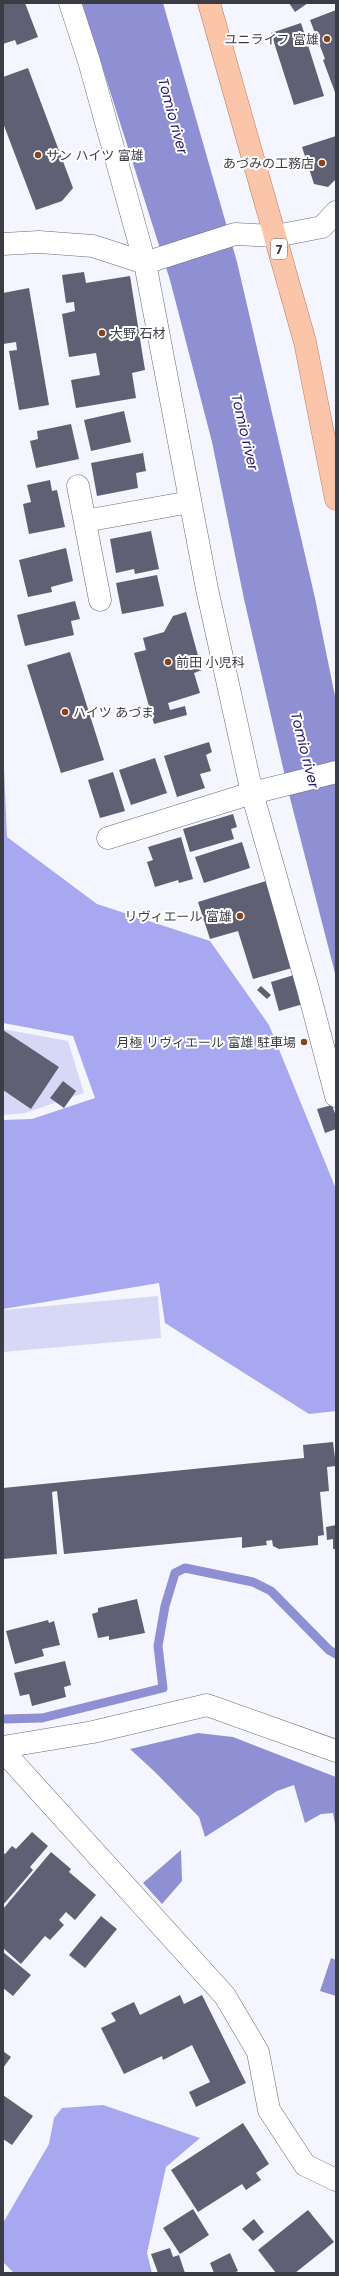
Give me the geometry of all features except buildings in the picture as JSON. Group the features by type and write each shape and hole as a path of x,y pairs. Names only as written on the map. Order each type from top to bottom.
{"main road":[{"name":"7","path":"209,3 305,342 336,498"}],"street":[{"path":"70,3 89,62 145,263 190,502 252,793 308,989 336,1096"},
{"path":"3,244 39,242 93,246 145,263 235,234 276,236 322,228 336,212"},
{"path":"78,486 100,600"},
{"path":"85,520 190,502"},
{"path":"108,838 252,793 336,772"},
{"path":"3,1747 93,1732 207,1705 336,1751"},
{"path":"3,1751 225,1996 258,2052 269,2110 305,2165 336,2180"}],"shaded area":[{"path":"3,746 7,837 97,904 210,941 269,1025 336,1189 336,1411 309,1414 165,1323 159,1283 3,1309 3,1120 32,1119 95,1098 73,1036 3,1023"},
{"path":"3,1029 68,1041 84,1093 25,1113 3,1115"},
{"path":"158,1296 161,1338 3,1352 3,1310"},
{"path":"103,2105 200,2138 166,2167 147,2253 152,2273 14,2273 3,2262 3,2223 49,2144 54,2118 62,2108"}],"water":[{"name":"Tomio river","path":"82,3 163,3 237,262 315,598 336,701 336,977 290,798 244,599 212,442 170,280"},
{"path":"198,1733 233,1737 336,1777 336,1829 333,1813 321,1814 305,1823 294,1785 277,1791 205,1837 199,1817 130,1749"},
{"path":"181,1850 182,1881 162,1904 143,1883"},
{"path":"331,1958 336,1960 336,1996 320,1991"}],"waterway":[{"path":"3,1719 42,1718 163,1688 158,1646 165,1606 175,1573 185,1568 253,1582 271,1591 329,1650 336,1654"}],"place":[{"name":"ユニライフ 富雄","path":"327,39"},
{"name":"サン ハイツ 富雄","path":"38,155"},
{"name":"あづみの工務店","path":"322,163"},
{"name":"大野 石材","path":"102,333"},
{"name":"前田 小児科","path":"168,662"},
{"name":"ハイツ あづま","path":"65,712"},
{"name":"リヴィエール 富雄","path":"240,916"},
{"name":"月極 リヴィエール 富雄 駐車場","path":"304,1042"}]}
